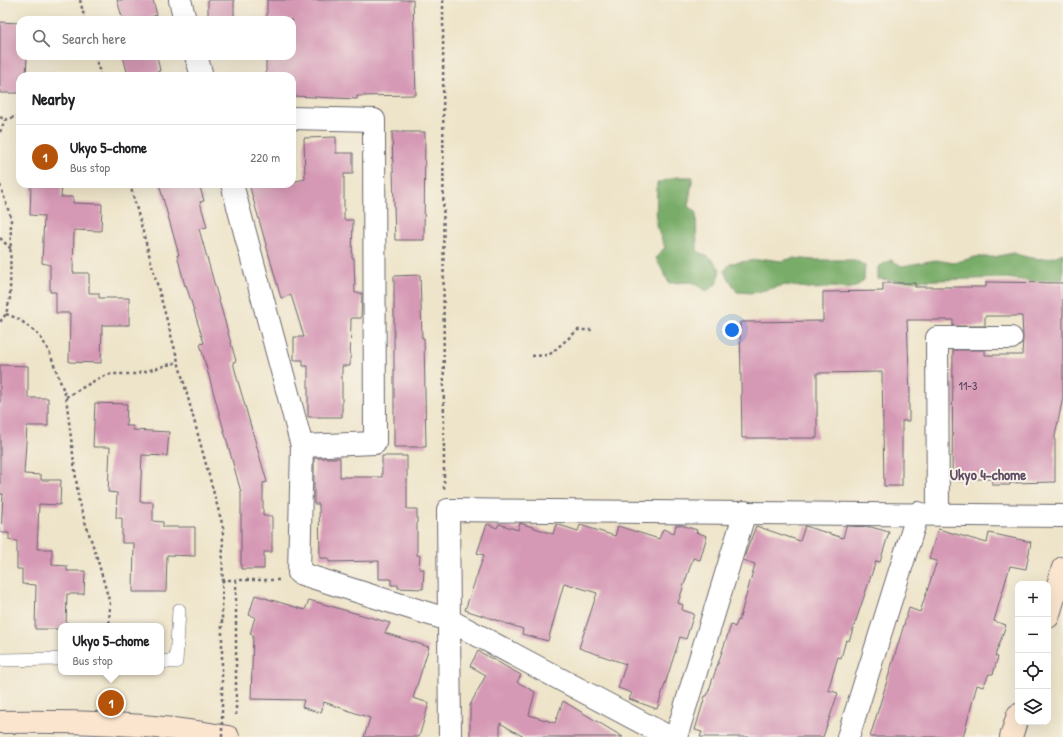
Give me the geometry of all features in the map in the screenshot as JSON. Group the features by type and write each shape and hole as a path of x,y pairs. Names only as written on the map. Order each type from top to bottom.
{"street":[{"path":"180,0 184,16"},
{"path":"197,60 201,72"},
{"path":"296,118 374,120 375,443 302,446"},
{"path":"233,188 302,446 299,573 449,620 669,737"},
{"path":"848,737 928,514 937,338 1010,338"},
{"path":"450,737 448,510 1063,516"},
{"path":"676,737 745,512"},
{"path":"1051,607 1063,568"},
{"path":"0,722 76,721 232,728"},
{"path":"1011,737 1015,724"}],"lane":[{"path":"164,661 176,662 179,610"},
{"path":"0,660 58,659"}],"path":[{"path":"80,0 84,16"},
{"path":"442,0 444,497 448,510"},
{"path":"96,60 100,72"},
{"path":"0,132 5,120 16,116"},
{"path":"0,117 5,120"},
{"path":"0,185 12,218 10,298 6,314 0,322"},
{"path":"131,188 223,527 222,737"},
{"path":"0,238 11,250"},
{"path":"6,314 19,319 39,335 49,351 66,397 79,503 98,560 110,604 109,623"},
{"path":"532,356 549,355 578,330 592,330"},
{"path":"66,397 106,376 136,374 178,362"},
{"path":"222,580 290,580 299,573"},
{"path":"232,728 236,580"}],"green space":[{"path":"676,177 693,177 688,206 696,211 697,251 712,259 720,269 717,283 707,291 691,282 669,283 656,258 665,247 656,226 657,183"},
{"path":"1013,253 1026,257 1044,259 1063,253 1063,279 1030,281 1006,278 902,281 878,279 878,267 891,260 902,266 936,260 954,263 975,257 994,257"},
{"path":"794,258 813,260 855,260 865,266 864,280 856,287 845,289 833,287 815,289 785,285 753,293 737,292 724,271 731,263 766,259 781,261"}],"building":[{"path":"117,0 153,0 157,15 154,16 122,16"},
{"path":"208,0 234,0 234,16 208,16"},
{"path":"267,0 413,0 416,95 357,96 357,99 296,96 296,72 266,72 266,60 296,60 296,16 267,16"},
{"path":"0,22 16,23 16,60 27,60 26,72 16,72 16,93 0,93"},
{"path":"124,60 158,60 160,71 127,72"},
{"path":"392,132 425,132 424,240 395,240"},
{"path":"336,137 336,153 353,153 353,174 344,174 344,220 353,220 352,258 354,258 355,293 362,293 361,318 351,318 350,366 342,366 342,417 308,417 308,366 303,366 303,360 294,360 294,337 304,337 291,295 281,298 250,188 296,188 296,181 305,179 304,138"},
{"path":"31,188 62,188 61,197 73,197 73,203 102,204 101,231 74,230 73,273 89,273 89,293 99,293 99,298 129,298 129,325 102,325 101,363 69,362 70,313 56,313 56,292 50,292 50,265 42,263 44,216 30,215"},
{"path":"160,188 200,188 204,201 200,202 207,227 199,229 236,361 233,362 237,378 267,482 263,483 263,516 272,516 272,552 264,552 264,569 241,569 241,492 200,344 204,343 186,285 185,286 177,255 179,255"},
{"path":"420,275 422,338 424,338 426,447 394,447 394,276"},
{"path":"986,282 1063,283 1063,397 1055,436 1055,482 992,485 992,479 952,479 953,350 985,350 985,355 1022,355 1022,316 985,316 985,326 953,326 953,320 907,320 910,396 909,421 902,421 902,486 884,486 882,372 817,373 817,438 742,438 740,322 823,321 823,292 883,291 883,283 915,283 915,287 986,287"},
{"path":"0,365 28,366 28,398 48,398 48,426 27,426 24,474 41,475 41,480 61,480 60,505 39,504 37,549 52,549 52,565 67,566 67,571 85,571 84,594 67,594 66,623 58,623 58,629 35,629 36,585 22,584 22,569 17,569 17,541 9,540 9,533 1,533 3,494 0,494"},
{"path":"95,403 127,404 126,426 133,426 133,430 169,432 167,456 142,455 140,502 153,502 153,521 163,522 163,527 195,527 195,556 167,555 166,592 133,592 134,543 122,543 122,518 116,518 117,493 108,492 110,447 93,447"},
{"path":"382,456 407,456 407,509 417,509 417,555 420,556 419,569 424,569 423,589 398,588 398,585 391,585 391,579 379,579 379,561 329,562 329,558 320,558 319,504 314,504 314,458 340,458 340,477 382,477"},
{"path":"520,523 553,534 556,524 578,531 580,525 615,536 618,526 659,539 663,529 674,533 676,525 681,525 697,530 696,532 707,536 700,560 693,558 678,603 683,605 682,610 694,614 686,639 680,637 657,709 629,699 632,693 618,688 626,664 579,648 597,593 564,583 548,641 522,634 523,629 465,610 484,555 477,553 487,524 497,528 499,524 518,530"},
{"path":"756,526 800,541 805,526 843,538 846,526 871,527 889,532 880,562 876,561 849,641 846,640 841,658 838,657 828,690 838,693 823,737 700,737 702,732 695,730 705,696 707,696 731,625 735,627 738,620 739,621 755,564 743,560"},
{"path":"938,529 987,543 989,533 1031,542 1026,569 1010,566 994,621 1006,625 995,656 998,657 993,674 989,674 983,687 977,685 963,737 870,737 909,608 920,612 937,561 929,559"},
{"path":"255,595 305,610 309,600 390,623 385,633 429,647 413,698 429,703 419,737 364,737 370,718 324,702 321,713 302,707 304,700 251,699 253,635 250,634 255,617 249,615"},
{"path":"478,651 521,675 517,682 535,692 529,715 555,723 563,701 623,737 524,737 500,723 500,737 470,737 470,705 486,675 470,666"}],"place":[{"name":"Ukyo 5-chome","path":"111,703"}],"district":[{"name":"Ukyo 4-chome","path":"988,475"}]}
